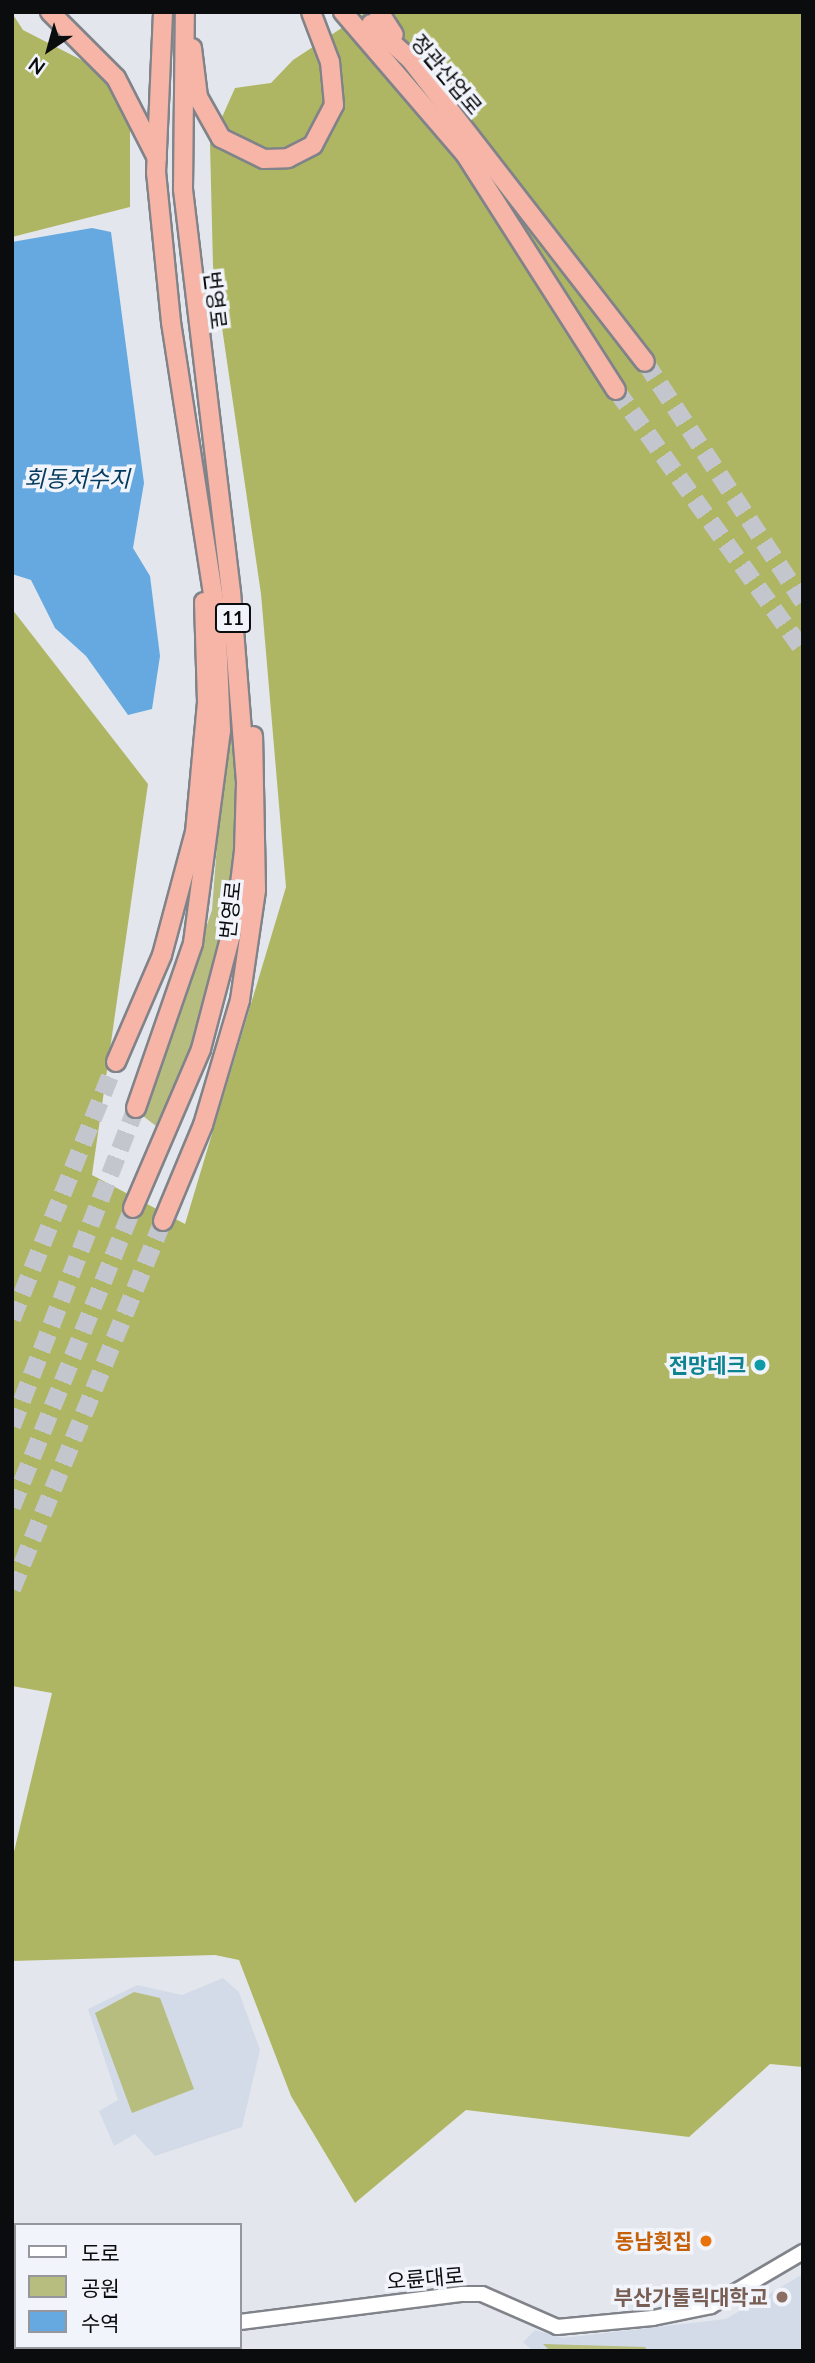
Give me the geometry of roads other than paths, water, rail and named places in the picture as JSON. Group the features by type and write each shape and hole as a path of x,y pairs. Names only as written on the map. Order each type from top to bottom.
{"highway":[{"path":"50,12 116,78 157,158"},
{"name":"번영로","path":"136,1108 193,943 213,814 221,671 171,322 157,158 163,12"},
{"path":"186,12 198,97 208,117 221,138 264,159 288,158 313,145 327,127 334,105 330,62 311,12"},
{"name":"번영로","path":"163,1221 230,1039 256,890 258,765 231,592 189,272 181,111 186,12"},
{"path":"379,12 410,59"},
{"name":"정관산업로","path":"348,14 410,59 571,273 645,362"},
{"name":"정관산업로","path":"348,14 465,154 616,390"},
{"name":"번영로","path":"116,1062 162,955 195,832 207,702 203,532"},
{"name":"번영로","path":"133,1208 201,1049 236,916 246,782 231,592"}],"street":[{"name":"오륜대로","path":"242,2322 462,2294 482,2294 557,2327 653,2318 711,2306 803,2252"}],"water":[{"name":"회동저수지","path":"92,228 111,232 144,483 133,548 150,576 160,656 152,709 128,715 86,656 55,628 31,580 12,574 12,242"}],"tunnel":[{"path":"645,362 803,602"},
{"path":"616,390 803,650"},
{"path":"12,1319 116,1062"},
{"path":"12,1426 136,1108"},
{"path":"12,1507 133,1208"},
{"path":"12,1589 163,1221"}],"place":[{"name":"전망데크","path":"760,1365"},
{"name":"동남횟집","path":"706,2241"},
{"name":"부산가톨릭대학교","path":"782,2297"}]}
